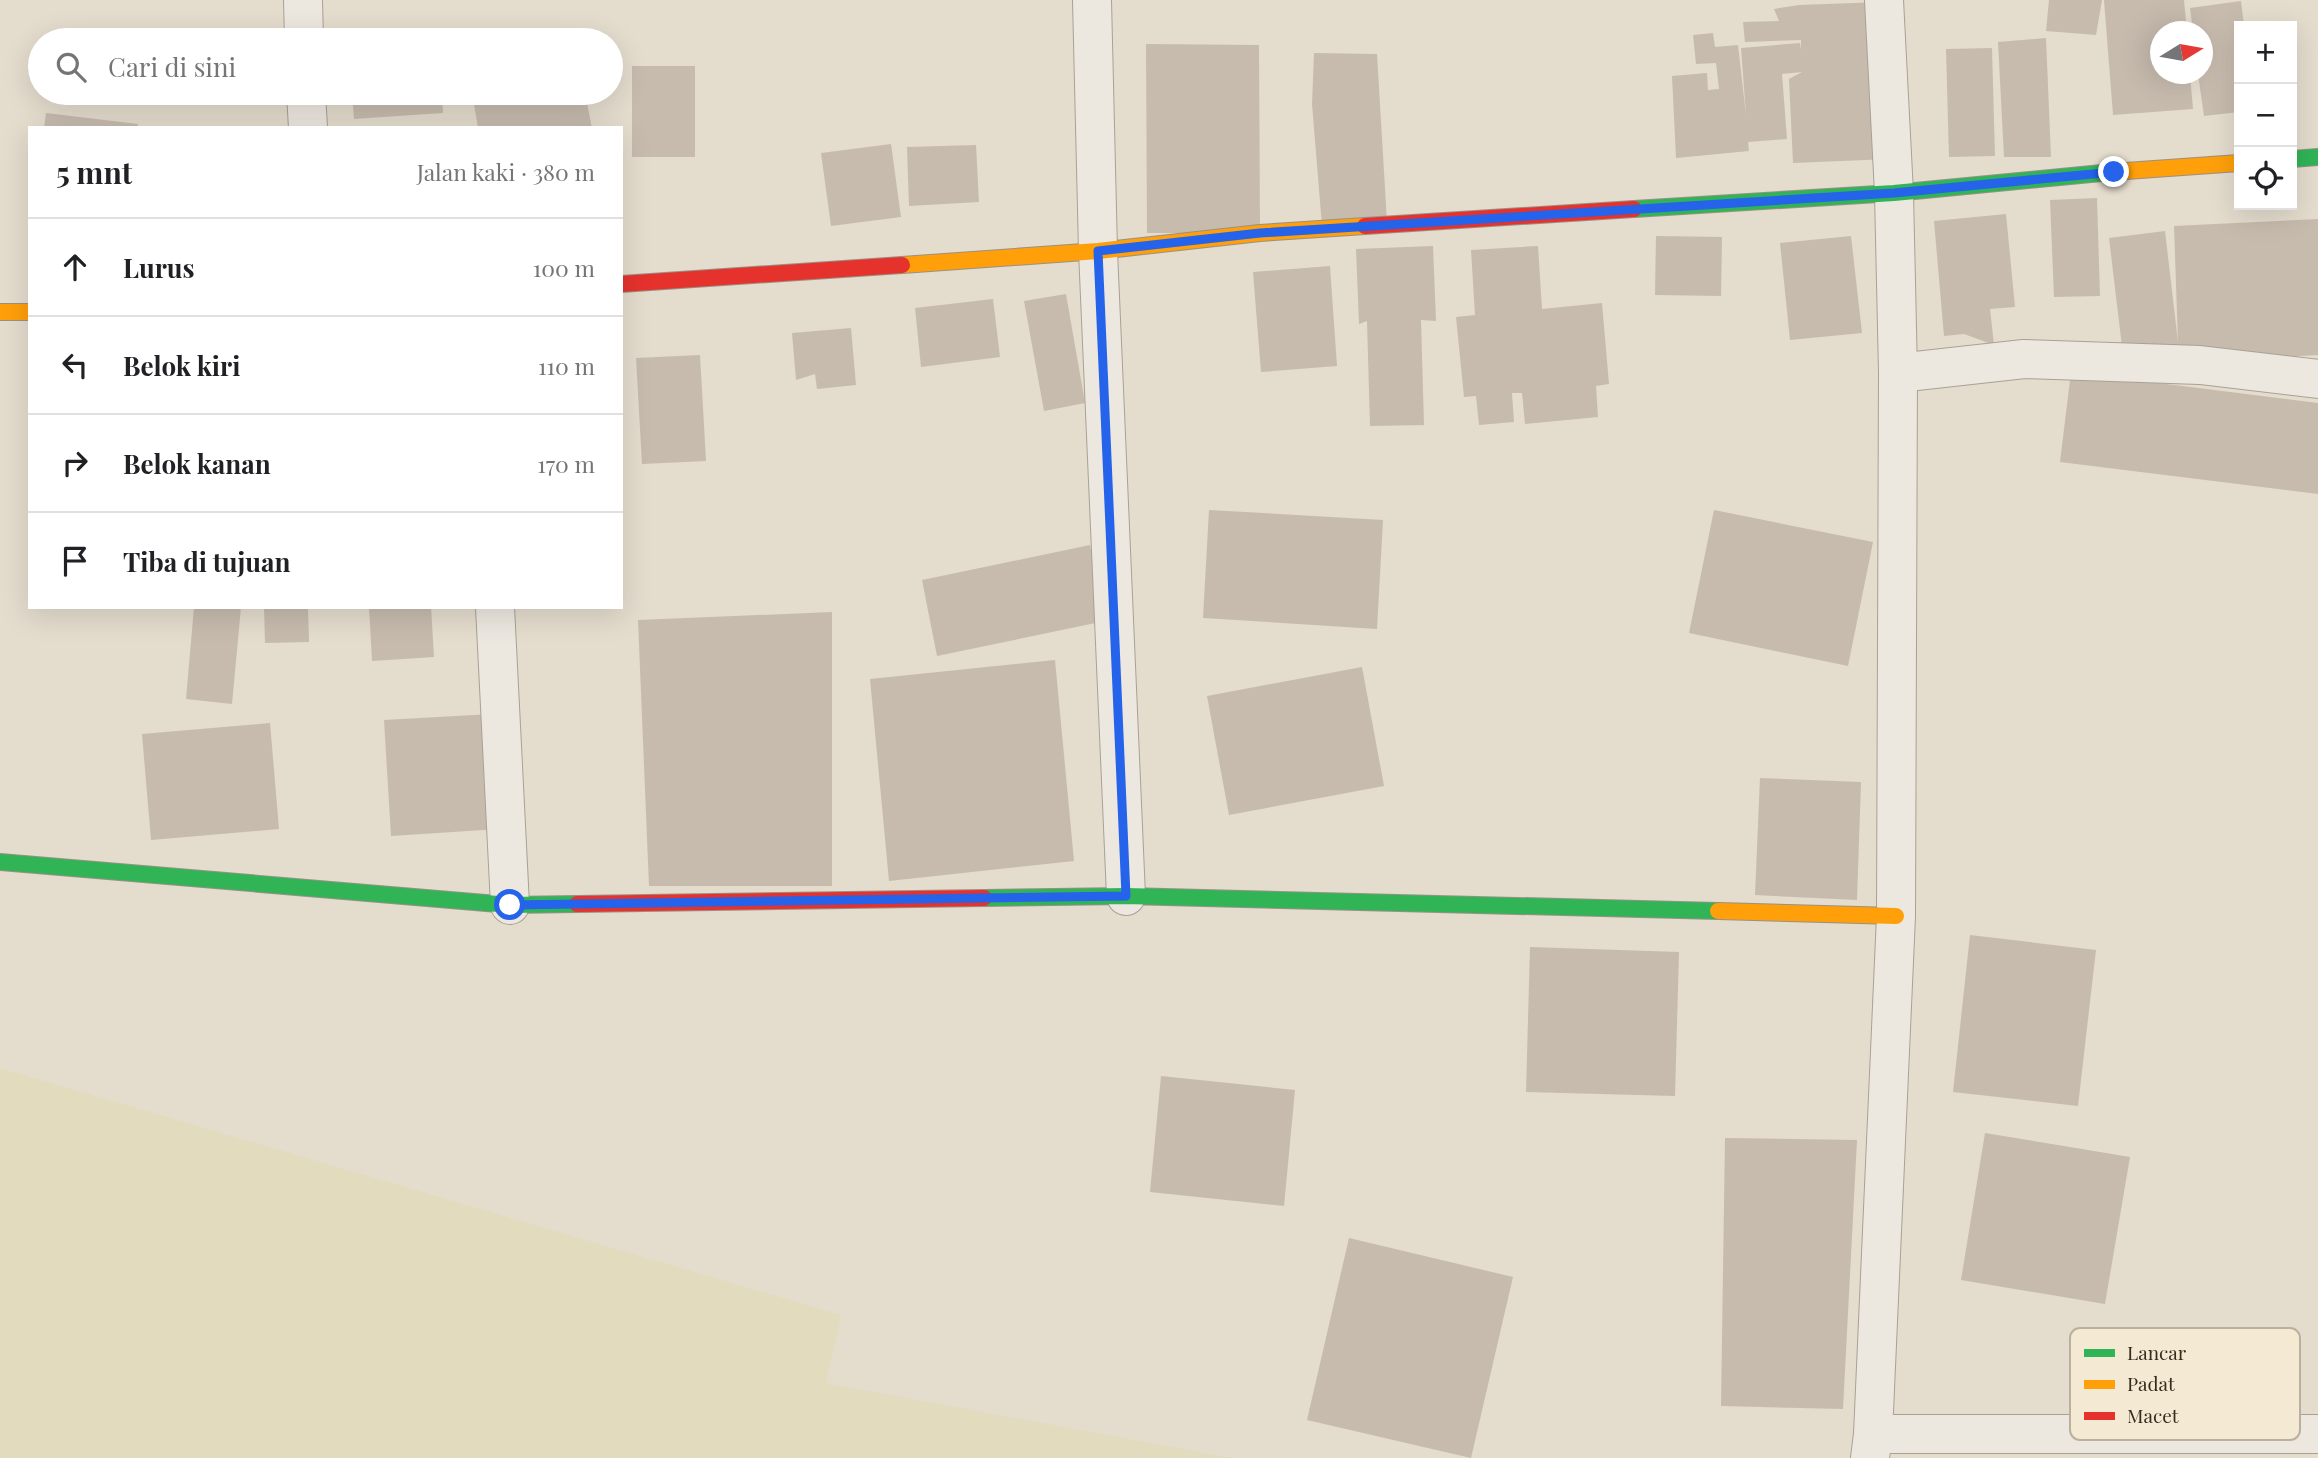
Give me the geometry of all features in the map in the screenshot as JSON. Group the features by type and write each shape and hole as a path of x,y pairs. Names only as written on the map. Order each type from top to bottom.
{"street":[{"path":"303,0 304,28"},
{"path":"1092,0 1098,251 1126,896"},
{"path":"1884,0 1894,193 1898,373 1896,916 1872,1446 2095,1440"},
{"path":"307,105 308,126"},
{"path":"2297,159 2318,157"},
{"path":"623,284 1098,251 1260,233 1894,193 2051,177 2234,163"},
{"path":"0,312 28,312"},
{"path":"1898,373 2038,360 2200,365 2318,379"},
{"path":"495,609 510,905"},
{"path":"0,862 510,905 1126,896 1896,916"},
{"path":"2300,1434 2318,1434"}],"shaded area":[{"path":"0,1068 841,1315 826,1383 1232,1458 0,1458"}],"building":[{"path":"2049,0 2102,0 2096,35 2046,31"},
{"path":"2104,0 2184,0 2186,21 2150,21 2150,84 2191,84 2193,109 2113,115"},
{"path":"2241,1 2243,21 2234,21 2234,113 2204,116 2199,84 2213,84 2213,21 2192,21 2190,8"},
{"path":"1882,2 1889,159 1793,163 1789,79 1802,72 1782,74 1787,139 1748,142 1749,151 1676,158 1672,76 1707,73 1708,90 1719,89 1716,63 1696,64 1693,35 1713,33 1715,47 1738,45 1746,115 1741,48 1800,43 1801,50 1801,40 1745,42 1743,22 1779,21 1774,9 1799,5"},
{"path":"2046,38 2051,157 2004,157 1998,42"},
{"path":"1146,44 1259,45 1260,233 1147,233"},
{"path":"1992,48 1995,156 1949,157 1946,49"},
{"path":"1314,53 1377,54 1387,222 1322,226 1312,104"},
{"path":"632,66 695,66 695,157 632,157"},
{"path":"353,105 443,105 443,113 354,119"},
{"path":"474,105 587,105 592,126 478,126"},
{"path":"46,113 138,124 138,126 44,126"},
{"path":"891,144 901,217 831,226 821,153"},
{"path":"976,145 979,202 909,206 907,147"},
{"path":"2097,198 2100,296 2054,297 2050,200"},
{"path":"2006,214 2015,307 1990,309 1994,345 1964,334 1944,336 1934,221"},
{"path":"2318,219 2318,355 2181,362 2123,355 2109,238 2165,231 2178,342 2174,226"},
{"path":"1656,236 1722,237 1721,296 1655,295"},
{"path":"1851,236 1862,333 1790,340 1780,243"},
{"path":"1433,246 1436,321 1421,320 1424,425 1370,426 1367,321 1359,324 1356,249"},
{"path":"1538,246 1542,309 1602,303 1609,384 1596,386 1598,417 1525,424 1522,393 1512,393 1514,422 1479,425 1476,396 1464,397 1456,317 1475,315 1471,250"},
{"path":"1330,266 1337,366 1261,372 1253,272"},
{"path":"1066,294 1085,403 1044,411 1024,301"},
{"path":"993,299 1000,357 921,367 915,308"},
{"path":"851,328 856,385 817,389 815,374 796,380 792,333"},
{"path":"700,355 706,461 642,464 636,358"},
{"path":"2071,372 2318,403 2318,494 2060,462"},
{"path":"1209,510 1383,520 1377,629 1203,618"},
{"path":"1714,510 1873,542 1848,666 1689,633"},
{"path":"1090,545 1105,621 937,656 922,580"},
{"path":"194,609 241,609 232,704 186,699"},
{"path":"264,609 308,609 309,642 265,643"},
{"path":"369,609 431,609 434,657 372,661"},
{"path":"832,612 832,886 649,886 638,620"},
{"path":"1055,660 1074,861 889,881 870,679"},
{"path":"1362,667 1384,786 1229,815 1207,696"},
{"path":"492,714 499,829 391,836 384,720"},
{"path":"270,723 279,829 151,840 142,734"},
{"path":"1760,778 1861,782 1857,900 1755,895"},
{"path":"1970,935 2096,950 2078,1106 1953,1092"},
{"path":"1530,947 1679,952 1675,1096 1526,1092"},
{"path":"1161,1076 1295,1090 1284,1206 1150,1192"},
{"path":"1985,1133 2130,1157 2105,1304 1961,1280"},
{"path":"1725,1138 1857,1140 1843,1409 1721,1406"},
{"path":"1349,1238 1513,1277 1471,1458 1307,1420"}],"traffic: fast":[{"path":"2297,159 2318,157"},
{"path":"1634,209 1894,193 2112,172"},
{"path":"0,862 510,905 577,904"},
{"path":"984,898 1126,896 1718,911"}],"traffic: slow":[{"path":"2112,172 2234,163"},
{"path":"902,265 1098,251 1260,233 1365,226"},
{"path":"0,312 28,312"},
{"path":"1718,911 1896,916"}],"traffic: jam":[{"path":"1365,226 1634,209"},
{"path":"623,284 902,265"},
{"path":"577,904 984,898"}],"route":[{"path":"510,905 1126,896 1098,251 1260,233 1894,193 2114,172"}]}
